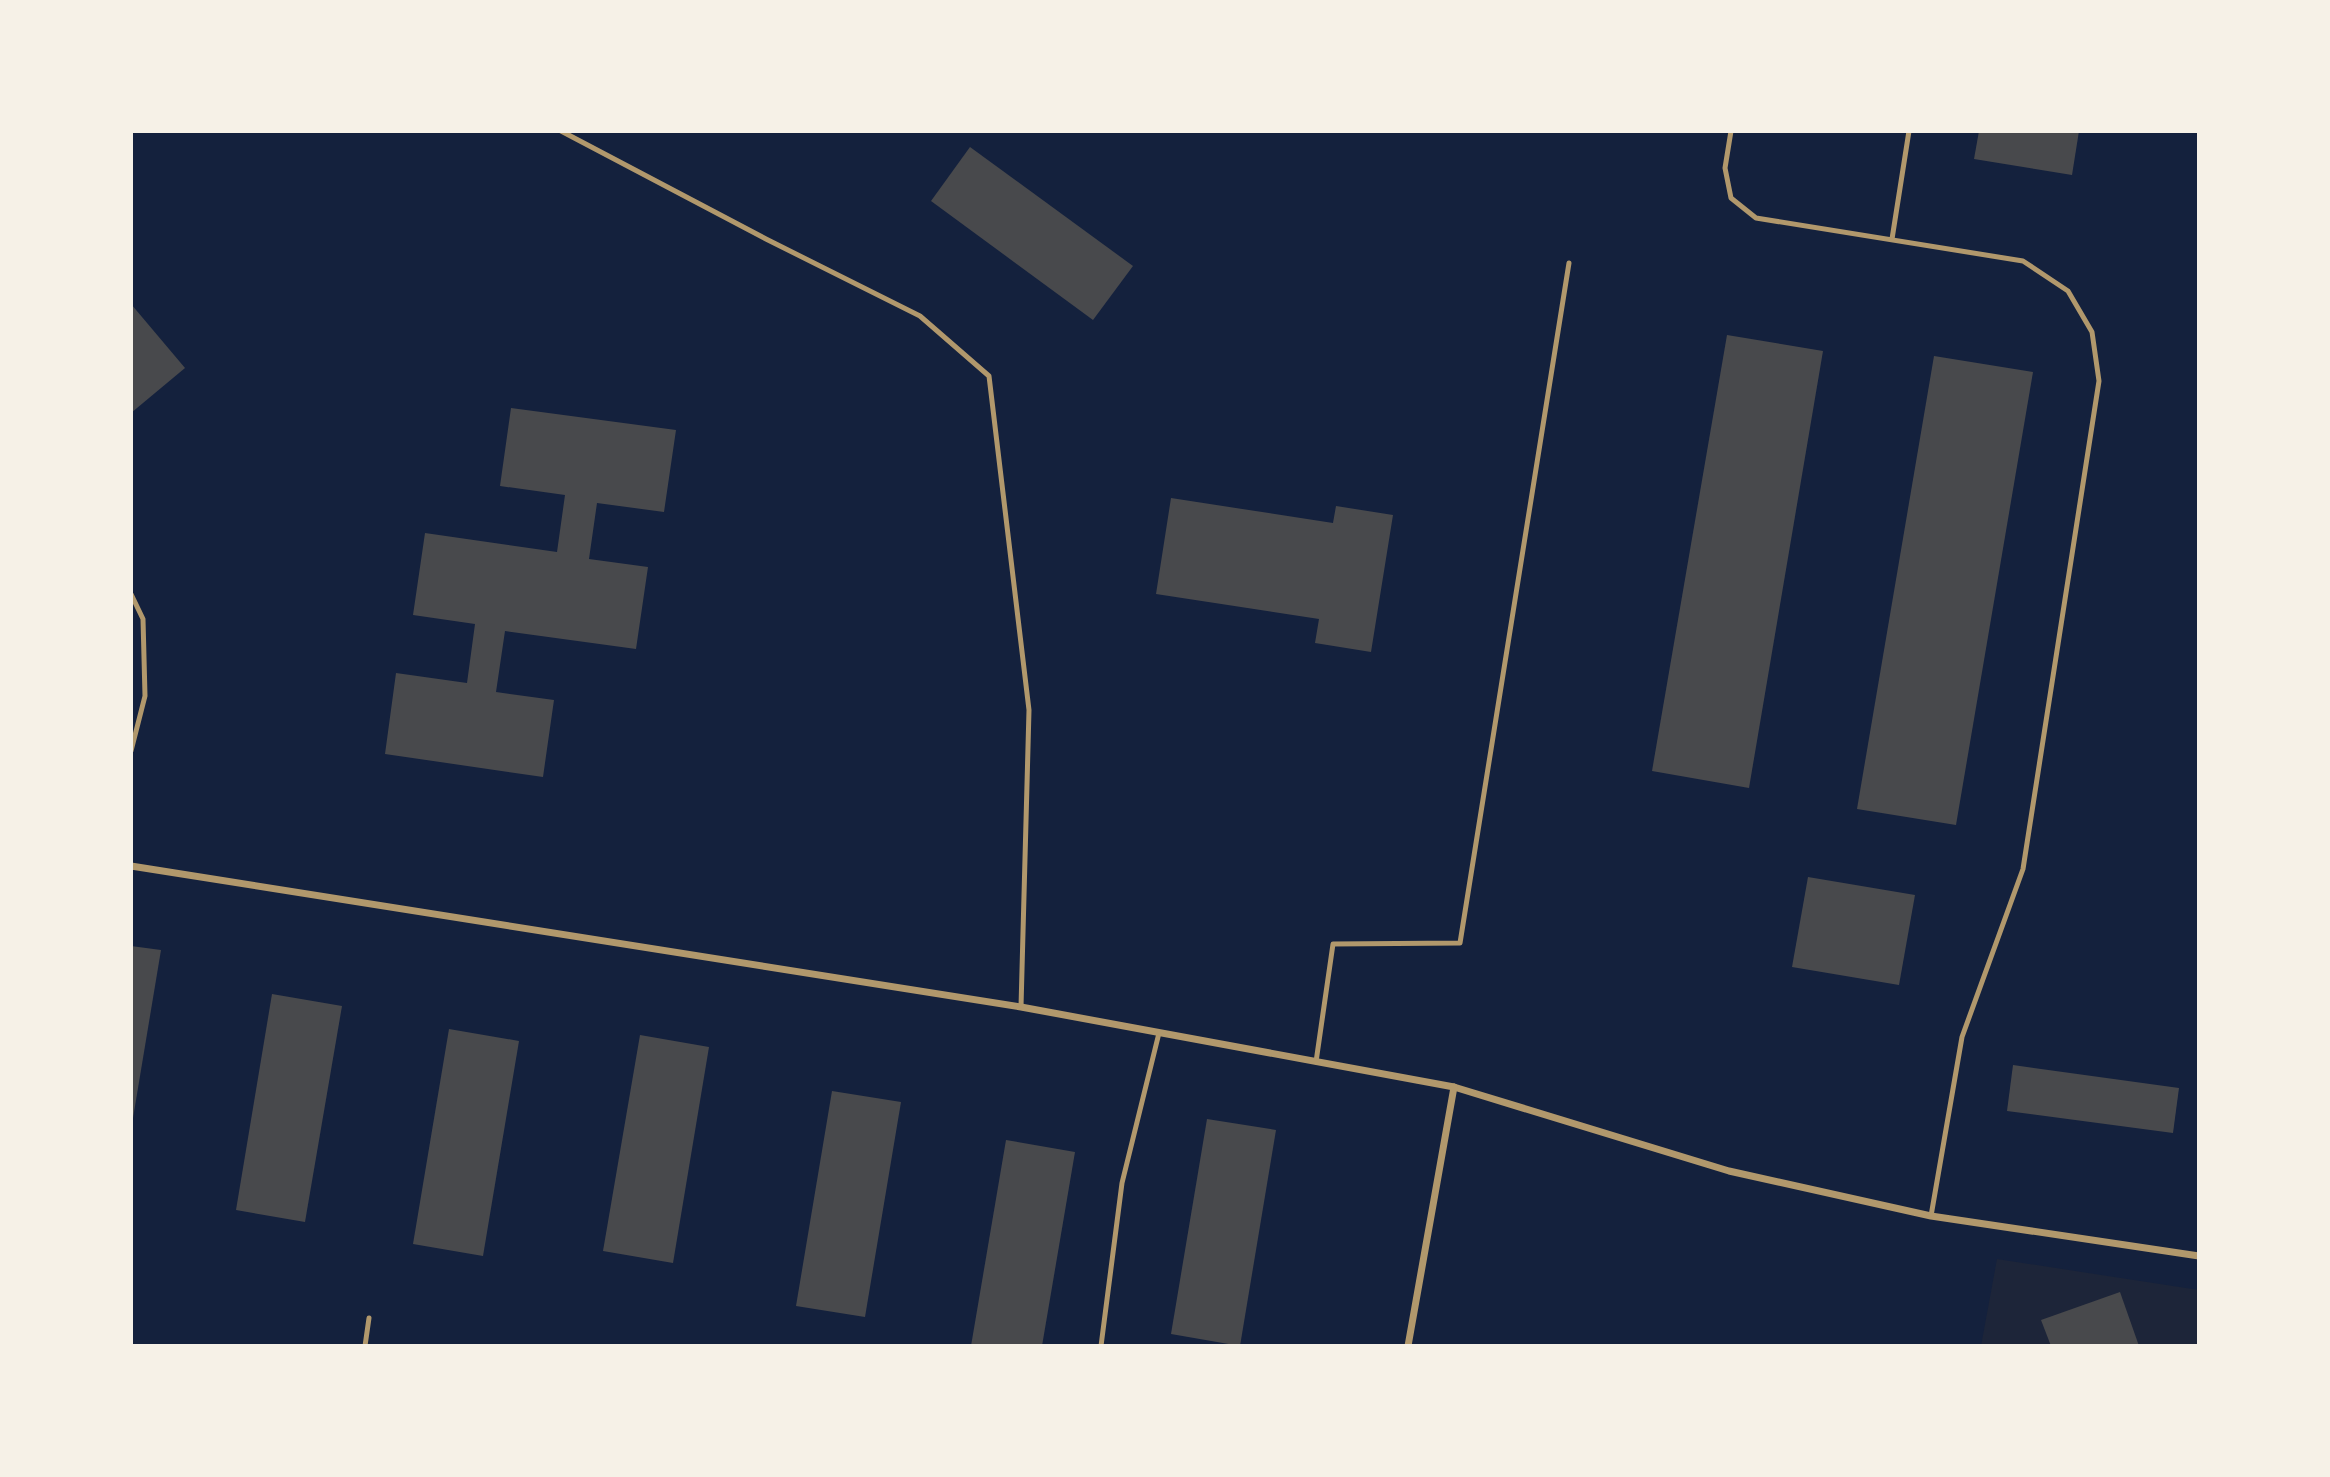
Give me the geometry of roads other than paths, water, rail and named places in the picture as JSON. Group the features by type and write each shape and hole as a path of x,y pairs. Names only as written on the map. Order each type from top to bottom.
{"street":[{"path":"131,866 1021,1007 1454,1087 1729,1171 1930,1216 2199,1256"},
{"path":"1408,1346 1454,1087"}],"lane":[{"path":"561,131 920,316 989,376 1029,710 1021,1007"},
{"path":"1731,131 1725,168 1731,198 1756,218 2023,261 2068,291 2092,332 2099,381 2023,869 1962,1037 1930,1216"},
{"path":"1892,239 1909,131"},
{"path":"1316,1062 1333,944 1460,943 1569,264"},
{"path":"131,594 142,619 145,696 131,751"},
{"path":"1101,1346 1122,1183 1159,1032"},
{"path":"365,1346 369,1318"}]}
